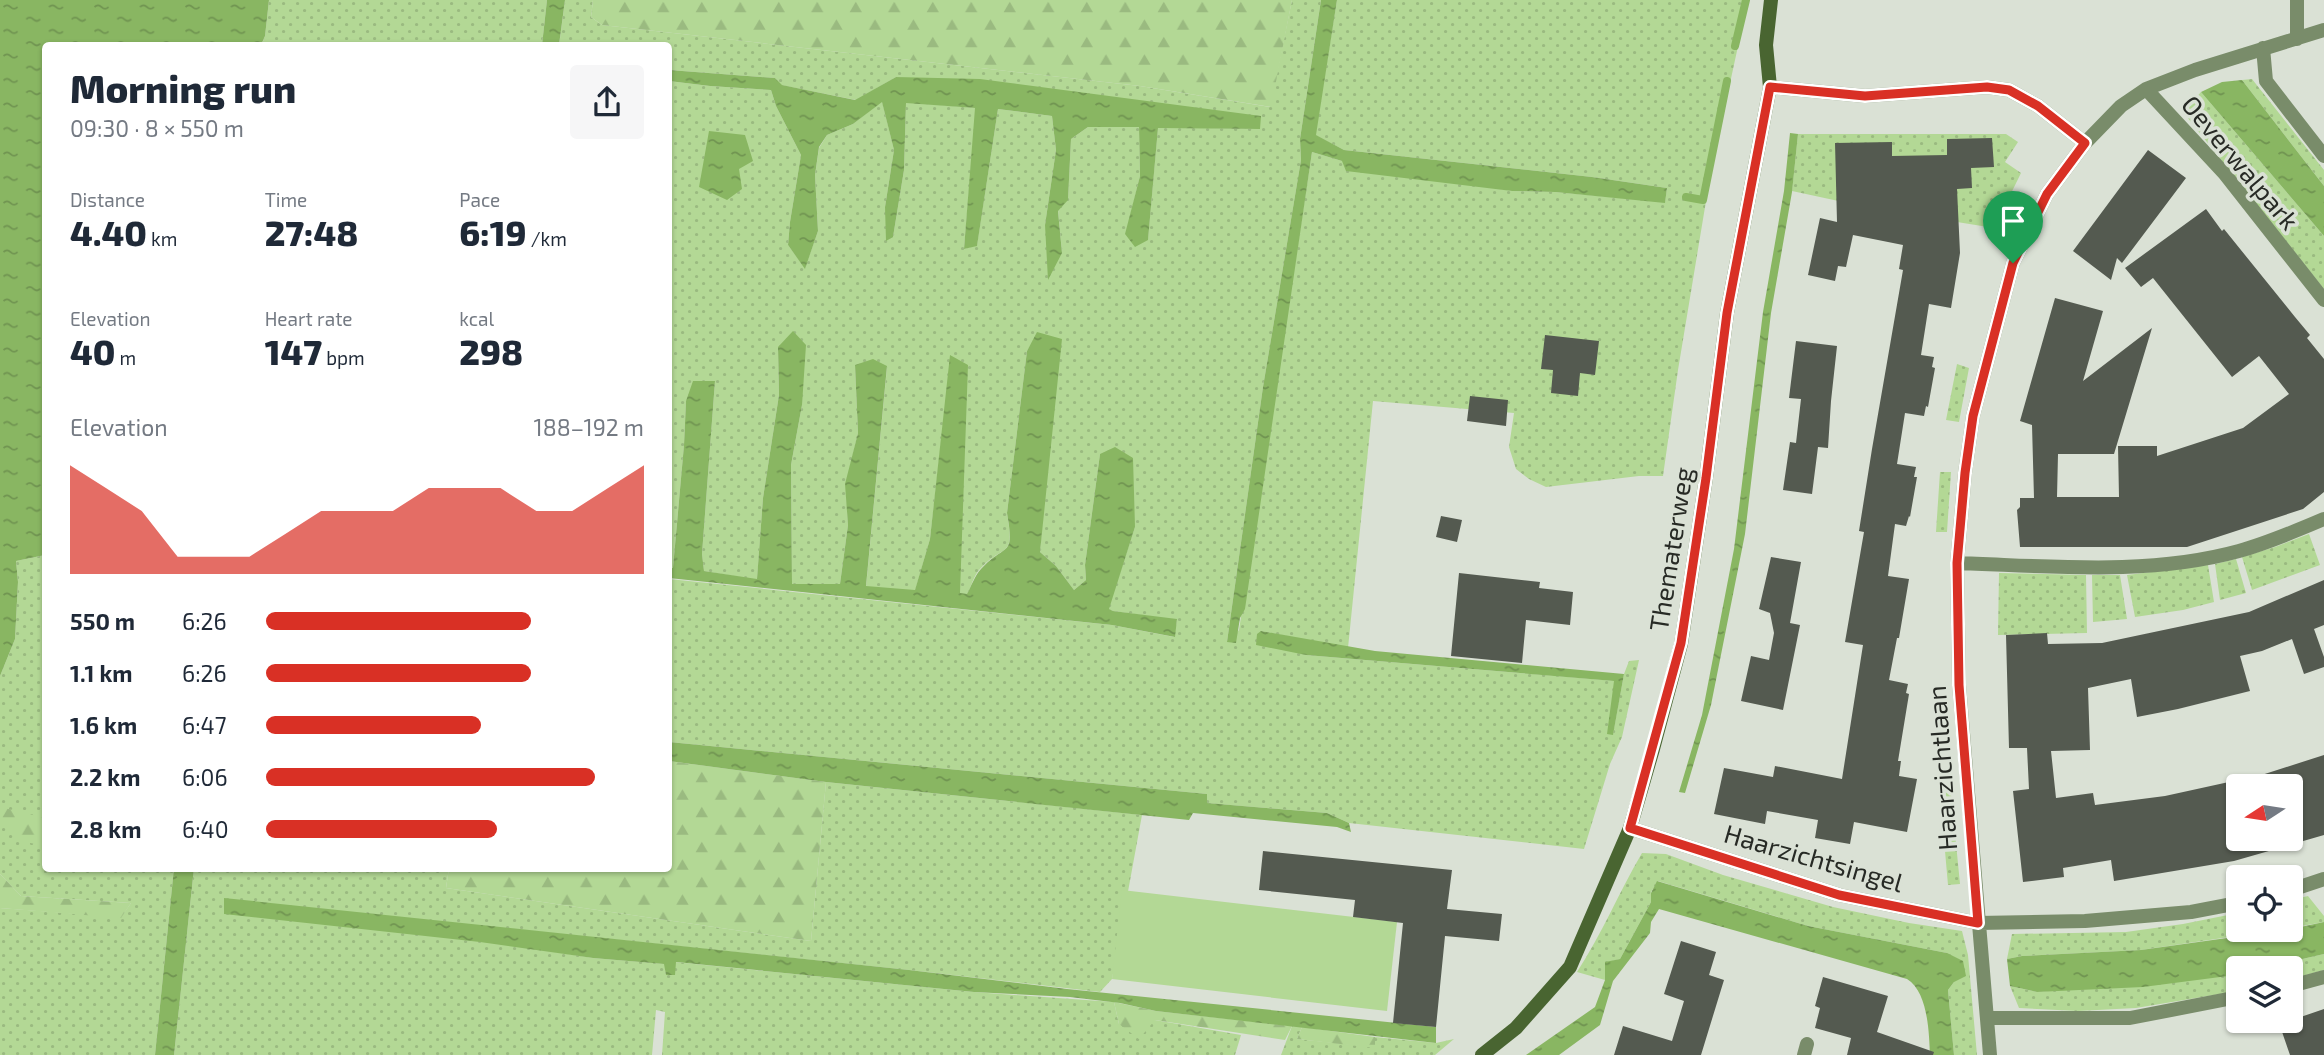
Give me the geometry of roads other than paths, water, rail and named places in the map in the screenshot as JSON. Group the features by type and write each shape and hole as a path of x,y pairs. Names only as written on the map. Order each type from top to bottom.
{"street":[{"name":"Thematerweg","path":"1482,1055 1516,1028 1570,967 1630,828 1681,643 1727,313 1770,87 1766,45 1771,0"},
{"path":"2297,0 2297,39"},
{"name":"Haarzichtlaan","path":"1990,1055 1959,685 1957,563 1973,416 2013,263 2047,194 2085,143 2121,106 2146,89 2194,70 2324,30"},
{"path":"2263,48 2266,81 2324,156"},
{"path":"1770,87 1865,96 1987,87 2009,90 2038,106 2085,143"},
{"name":"Oeverwalpark","path":"2146,89 2224,173 2324,300"},
{"path":"1957,563 2084,568 2191,561 2239,551 2288,535 2324,519"},
{"name":"Haarzichtsingel","path":"1630,828 1839,895 1978,923 2085,921 2191,912 2226,905"},
{"path":"2303,886 2324,879"},
{"path":"2303,983 2324,977"},
{"path":"1988,1018 2130,1018 2226,999"}],"water":[{"path":"0,0 269,0 262,42 42,42 42,556 16,561 18,582 15,639 0,676"},
{"path":"547,0 565,0 559,42 542,42"},
{"path":"1321,0 1337,0 1316,135 1344,150 1592,177 1667,188 1665,203 1555,192 1512,191 1346,171 1342,161 1312,152 1245,609 1240,618 1236,643 1227,642 1263,387 1301,160 1300,139"},
{"path":"672,70 775,78 782,85 855,100 896,77 980,79 1261,116 1260,129 1158,128 1148,240 1135,247 1125,234 1140,176 1139,127 1088,127 1071,139 1068,200 1058,211 1062,253 1048,280 1045,225 1056,150 1052,116 998,109 977,246 964,249 975,108 906,103 904,170 893,237 886,241 885,207 894,150 882,102 853,124 827,135 819,147 815,175 818,231 805,269 788,245 801,155 776,106 771,90 672,81"},
{"path":"2242,80 2324,186 2324,236 2201,92 2222,82"},
{"path":"709,131 745,135 753,161 739,169 742,189 727,200 699,187"},
{"path":"1790,133 1798,134 1792,192 1771,313 1745,534 1711,705 1685,793 1679,792 1702,715 1734,549 1763,312 1784,191"},
{"path":"793,331 806,345 802,405 791,465 792,584 840,584 848,525 845,484 858,433 855,365 873,359 887,366 866,586 915,590 930,539 950,355 968,365 960,593 967,594 979,572 1009,544 1007,513 1027,351 1037,332 1062,339 1040,552 1056,566 1074,590 1086,580 1085,565 1100,454 1115,447 1133,458 1135,527 1109,609 1177,619 1175,637 1112,625 672,578 686,401 693,381 715,381 702,554 704,571 757,579 763,498 779,395 778,347"},
{"path":"1261,631 1375,651 1624,674 1613,735 1607,734 1614,681 1306,655 1256,645 1257,634"},
{"path":"672,742 1207,794 1207,803 1327,813 1349,823 1351,832 1337,827 1193,813 1189,820 826,782 672,761"},
{"path":"174,872 194,872 174,1055 155,1055"},
{"path":"1657,881 1808,926 1947,953 1963,961 1966,976 1954,982 1948,990 1954,1055 1930,1055 1928,1024 1923,1003 1914,985 1907,979 1659,909 1651,922 1650,933 1613,981 1600,1025 1559,1055 1526,1055 1595,1007 1605,980 1605,962 1620,959 1651,902 1651,893"},
{"path":"224,898 1436,1027 1436,1043 1156,1011 1120,1003 1070,997 974,992 676,962 675,975 666,975 664,964 224,914"},
{"path":"2324,922 2324,954 2303,959 2303,956 2226,956 2226,976 2143,987 2037,992 2010,986 2007,959 2141,950 2226,938 2226,942 2303,942 2303,926"}],"waterway":[{"path":"1735,46 1746,0"},
{"path":"1686,197 1703,200 1727,81"}]}
